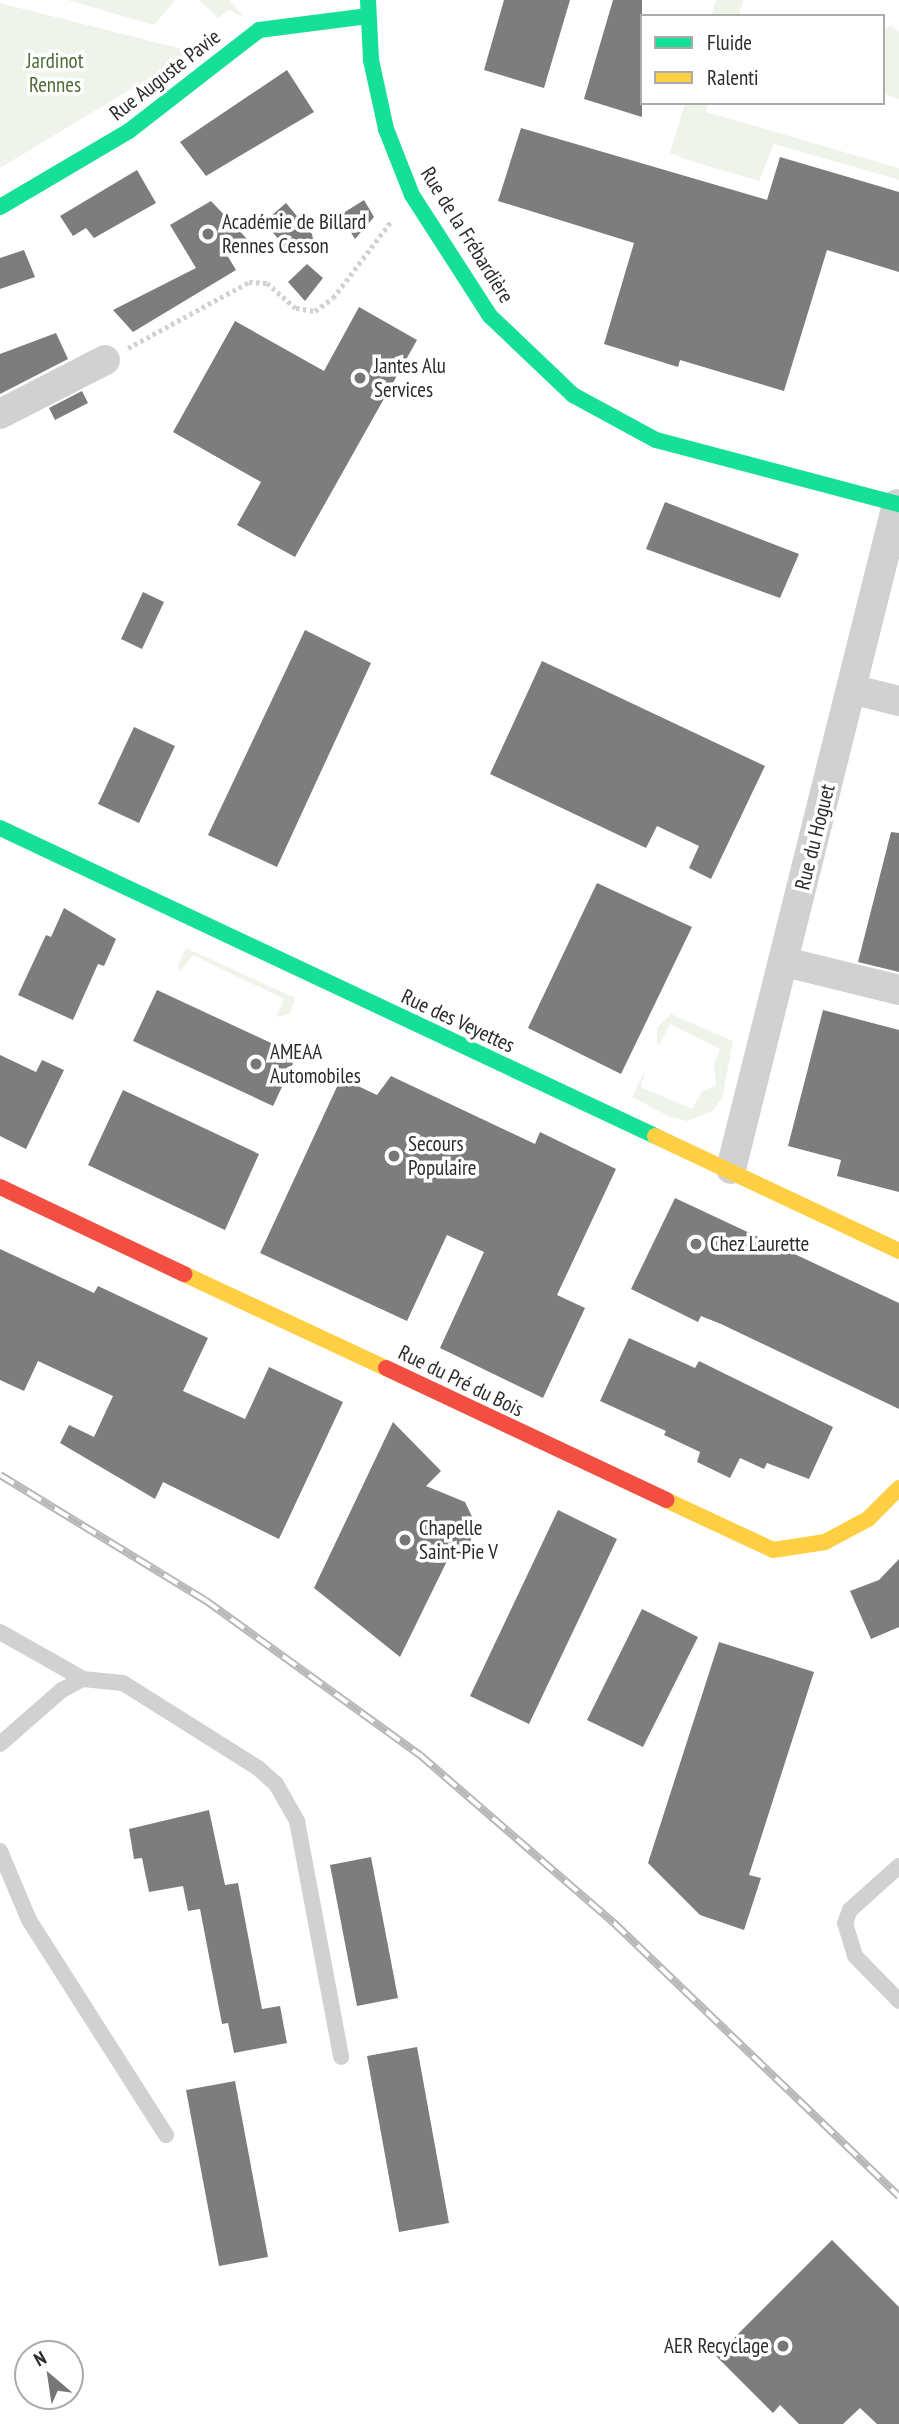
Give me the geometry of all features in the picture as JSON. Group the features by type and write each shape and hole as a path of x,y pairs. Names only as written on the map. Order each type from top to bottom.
{"street":[{"name":"Rue de la Frébardière","path":"368,8 380,106 412,195 490,316 573,394 656,440 898,504"},
{"name":"Rue Auguste Pavie","path":"0,207 129,131 259,30 368,8"},
{"path":"0,414 105,360"},
{"name":"Rue du Hoguet","path":"731,1169 898,504"},
{"path":"851,689 899,701"},
{"name":"Rue des Veyettes","path":"1,832 731,1169 899,1251"},
{"path":"785,962 899,990"},
{"name":"Rue du Pré du Bois","path":"0,1187 773,1550 825,1542 868,1519 899,1488"}],"lane":[{"path":"0,1632 83,1679 123,1683 258,1768 288,1802 297,1821 341,2057"},
{"path":"0,1744 62,1690 83,1679"},
{"path":"0,1850 29,1920 166,2135"},
{"path":"899,1866 850,1910 845,1923 855,1956 899,2001"}],"path":[{"path":"105,360 248,282 267,283 296,308 315,311 333,298 412,195"}],"green space":[{"name":"Jardinot Rennes","path":"68,0 175,0 154,25"},
{"path":"199,0 230,0 243,17 229,10 218,18"},
{"path":"716,0 743,0 740,14 712,14"},
{"name":"Jardinot Rennes","path":"0,3 190,51 191,53 0,168"},
{"path":"892,25 899,32 899,99 885,95 885,29"},
{"path":"684,105 708,105 706,112 899,168 899,180 774,144 759,181 670,153"},
{"path":"186,948 295,998 290,1014 276,1017 284,999 193,955 180,972 178,965"},
{"path":"671,1014 733,1041 722,1099 712,1111 687,1121 670,1117 632,1097 646,1069 641,1087 692,1109 702,1092 716,1085 714,1064 720,1049 670,1024 660,1045 657,1043 657,1028"}],"building":[{"path":"504,0 570,0 544,88 484,70"},
{"path":"613,0 642,0 642,117 584,99"},
{"path":"287,70 314,112 206,176 180,142"},
{"path":"521,128 767,200 780,157 899,192 899,272 827,250 784,391 680,360 678,367 604,344 634,243 498,201"},
{"path":"137,170 156,203 94,238 86,228 73,236 60,216"},
{"path":"364,200 374,217 355,239 340,215"},
{"path":"211,201 249,241 227,255 236,270 133,332 113,310 196,268 170,225"},
{"path":"286,203 312,234 314,244 304,252 277,246 280,241 264,222"},
{"path":"24,250 35,277 0,289 0,258"},
{"path":"307,264 323,278 305,301 288,282"},
{"path":"359,307 417,340 295,557 237,525 261,482 173,432 235,321 324,371"},
{"path":"56,333 68,359 0,394 0,354"},
{"path":"82,391 88,403 55,420 49,408"},
{"path":"665,502 799,554 780,598 646,549"},
{"path":"143,592 164,602 142,649 121,639"},
{"path":"305,630 371,663 277,867 208,835"},
{"path":"542,661 765,766 711,879 689,868 699,846 657,826 646,848 490,774"},
{"path":"134,727 175,746 139,823 98,804"},
{"path":"891,832 899,833 899,972 858,962"},
{"path":"597,883 692,927 621,1074 528,1028"},
{"path":"64,908 116,939 104,966 98,964 73,1020 18,995 46,935 51,937"},
{"path":"157,990 297,1055 273,1106 133,1041"},
{"path":"823,1010 899,1030 899,1192 837,1176 841,1160 788,1146"},
{"path":"0,1055 36,1072 42,1060 64,1070 26,1149 0,1136"},
{"path":"391,1076 535,1144 540,1132 616,1169 557,1295 585,1308 543,1398 440,1348 484,1252 447,1235 407,1321 260,1253 341,1078 377,1095"},
{"path":"123,1090 259,1154 225,1230 88,1165"},
{"path":"675,1198 899,1303 899,1409 721,1324 701,1316 698,1322 631,1289"},
{"path":"0,1249 94,1293 98,1286 208,1338 183,1391 245,1419 269,1367 343,1402 279,1539 163,1482 155,1499 60,1443 69,1425 94,1437 113,1396 38,1361 24,1391 0,1380"},
{"path":"629,1338 695,1368 699,1361 833,1427 809,1479 767,1463 764,1469 740,1458 730,1478 697,1462 700,1452 664,1435 666,1431 600,1401"},
{"name":"Chapelle Saint-Pie V","path":"393,1422 441,1471 426,1486 465,1502 476,1525 467,1551 447,1561 400,1657 314,1588"},
{"path":"558,1510 617,1539 529,1724 470,1696"},
{"path":"899,1559 899,1627 871,1639 850,1591 879,1580"},
{"path":"642,1609 698,1637 643,1747 587,1720"},
{"path":"719,1642 814,1672 749,1875 761,1878 744,1930 700,1915 648,1863"},
{"path":"209,1810 225,1885 238,1883 262,2009 280,2006 287,2043 234,2053 228,2023 222,2024 200,1909 188,1911 183,1886 149,1892 142,1858 134,1859 129,1829"},
{"path":"371,1857 398,1998 357,2006 330,1865"},
{"path":"417,2047 449,2223 399,2232 367,2056"},
{"path":"235,2081 268,2257 219,2266 186,2090"},
{"path":"832,2240 899,2307 899,2424 877,2424 860,2408 843,2424 799,2424 780,2405 773,2413 716,2356"}],"railway":[{"path":"0,1475 205,1600 420,1755 614,1923 899,2196"}],"traffic: fast":[{"path":"368,0 371,60 386,129 412,195 490,316 573,395 656,440 899,504"},
{"path":"0,207 129,131 259,30 368,16"},
{"path":"0,828 655,1136"}],"traffic: slow":[{"path":"655,1136 899,1251"},
{"path":"184,1274 386,1368"},
{"path":"666,1500 773,1550 825,1542 868,1519 899,1488"}],"traffic: jam":[{"path":"0,1187 184,1274"},
{"path":"386,1368 666,1500"}],"place":[{"name":"Académie de Billard Rennes Cesson","path":"208,234"},
{"name":"Jantes Alu Services","path":"360,378"},
{"name":"AMEAA Automobiles","path":"256,1064"},
{"name":"Secours Populaire","path":"394,1156"},
{"name":"Chez Laurette","path":"696,1244"},
{"name":"Chapelle Saint-Pie V","path":"405,1540"},
{"name":"AER Recyclage","path":"783,2346"}]}
